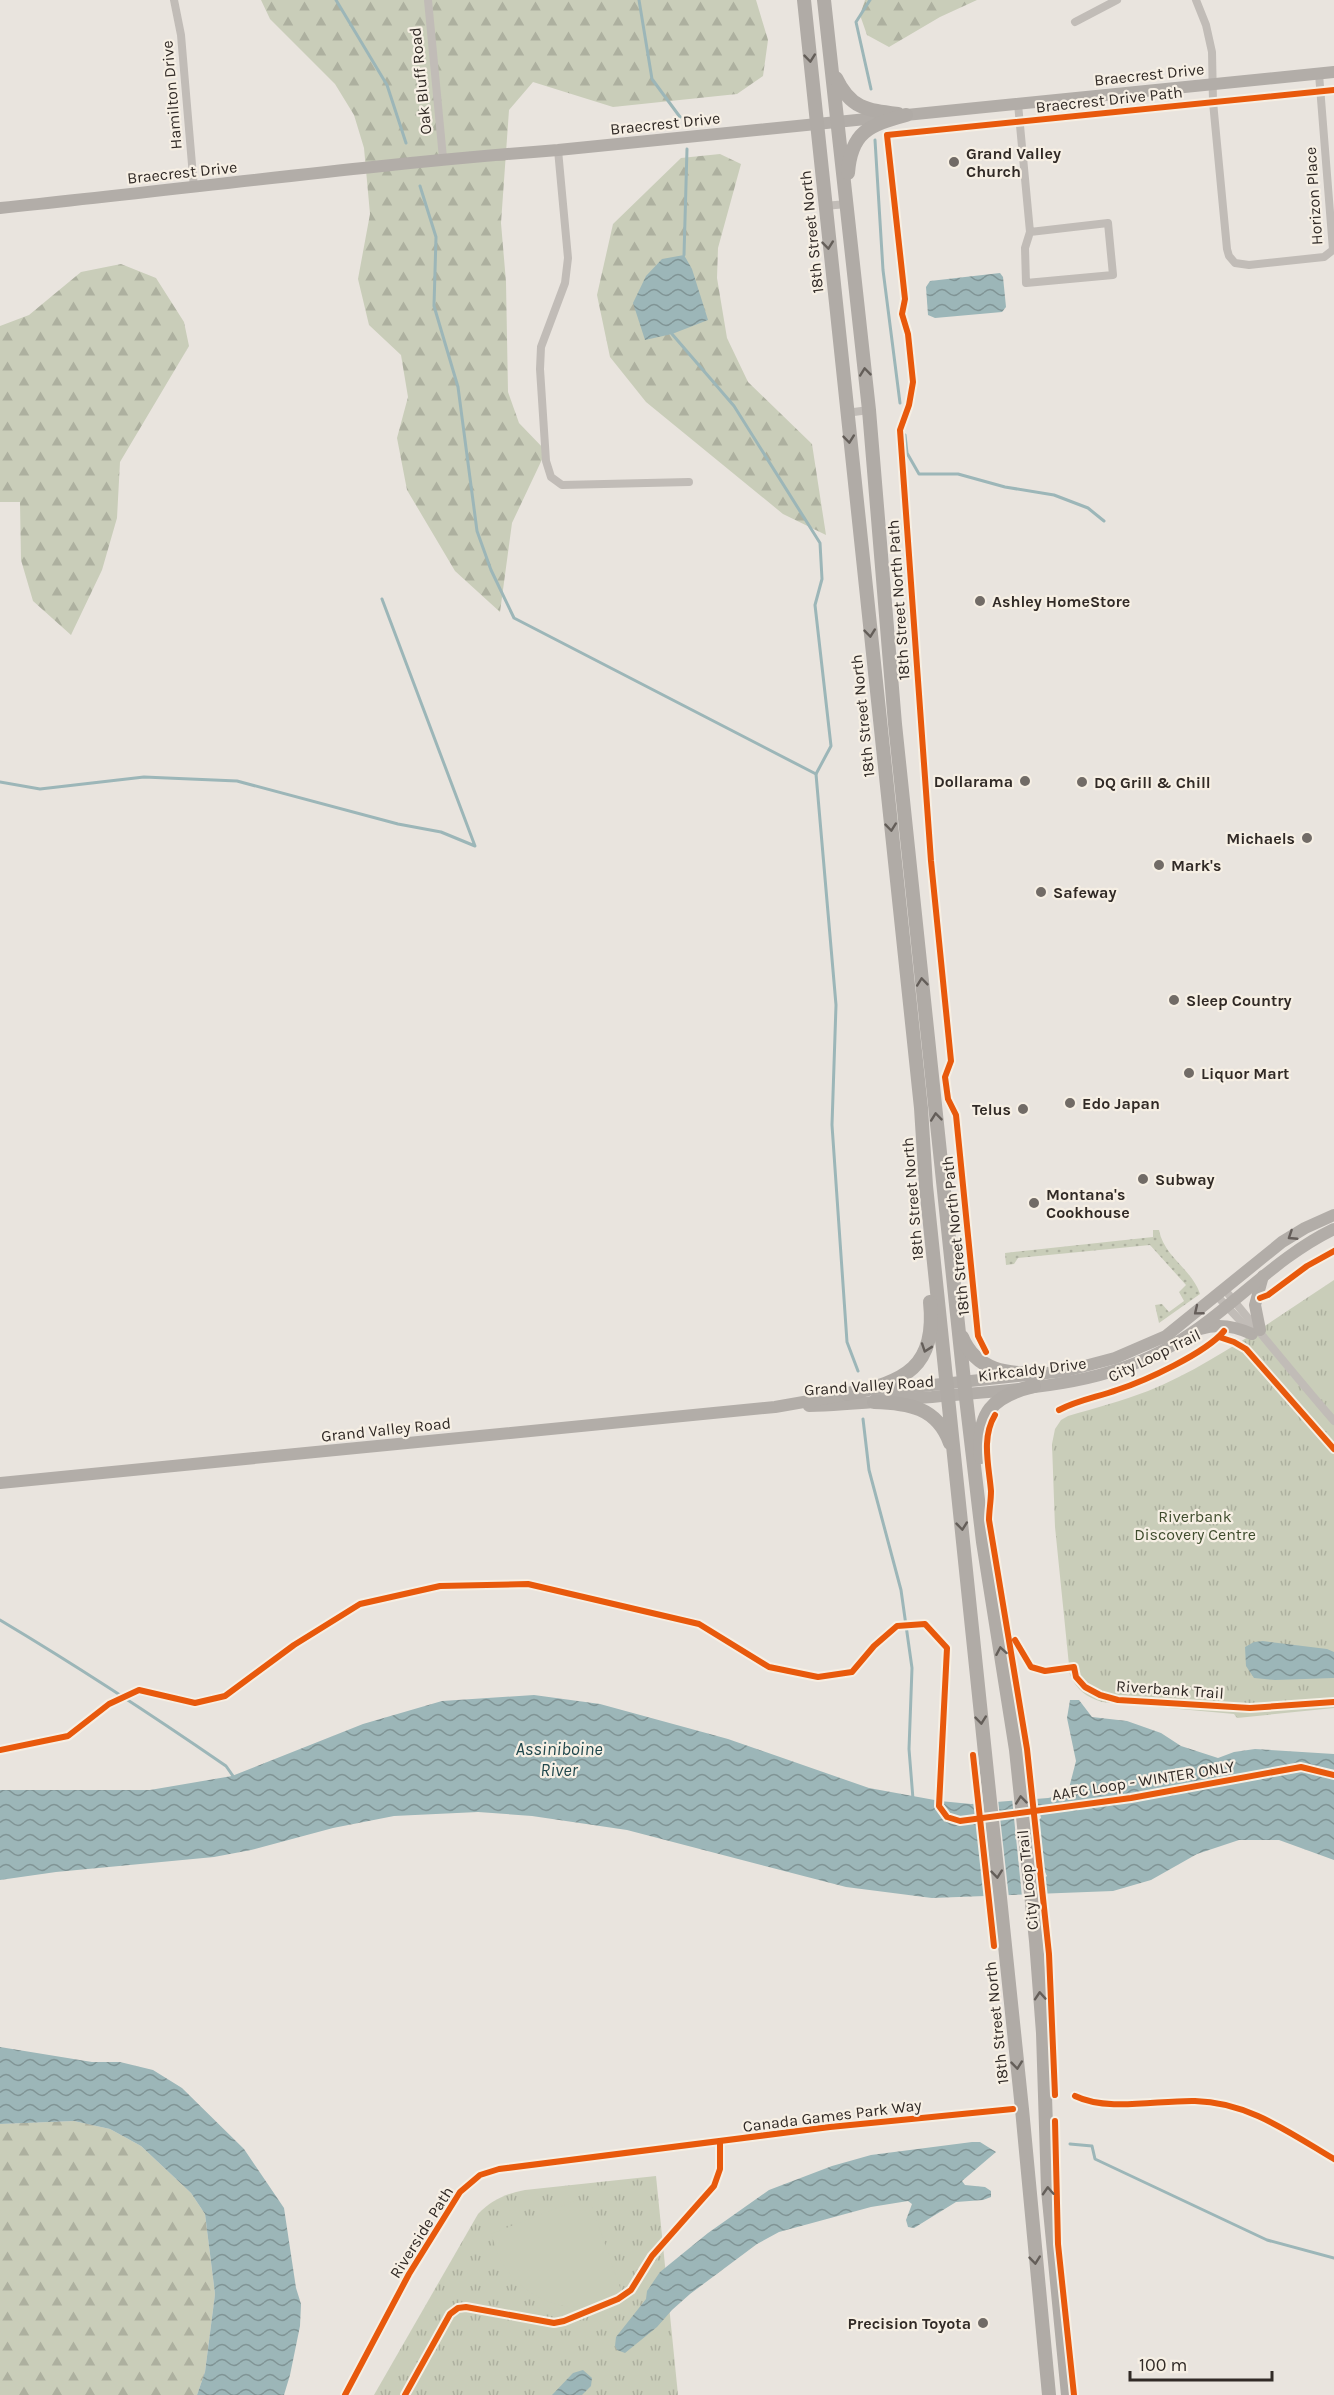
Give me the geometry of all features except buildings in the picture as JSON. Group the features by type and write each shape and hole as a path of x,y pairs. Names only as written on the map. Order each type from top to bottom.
{"main road":[{"name":"18th Street North","path":"804,0 920,1100 926,1186 1049,2395"},
{"name":"18th Street North","path":"824,0 869,411 895,724 957,1315 981,1528 1016,1750 1036,1941 1043,2033 1049,2212 1068,2395"},
{"path":"832,69 845,94 853,103 878,112 906,115"},
{"name":"Braecrest Drive","path":"0,208 443,159 558,150 1334,72"},
{"path":"847,200 849,160 860,134 883,121 906,115"},
{"path":"847,1394 888,1384 905,1376 924,1357 928,1345 931,1315 924,1236 926,1186"},
{"name":"Kirkcaldy Drive","path":"1037,1380 1089,1366 1148,1345 1179,1327 1293,1235 1334,1215"},
{"name":"Kirkcaldy Drive","path":"965,1388 1037,1380 1082,1380 1117,1371 1150,1357 1193,1332 1295,1251 1334,1229"},
{"path":"1193,1332 1210,1326 1226,1326 1256,1332 1256,1299 1264,1274"},
{"path":"957,1315 965,1345 989,1368 1037,1380"},
{"path":"981,1528 984,1487 980,1441 984,1420 1000,1398 1037,1380"},
{"name":"Grand Valley Road","path":"775,1407 847,1394 965,1388"},
{"name":"Grand Valley Road","path":"0,1484 775,1407 874,1402 948,1389"},
{"path":"874,1402 910,1405 930,1414 948,1437 956,1468"}],"street":[{"name":"Hamilton Drive","path":"174,0 181,35 195,188"},
{"name":"Oak Bluff Road","path":"428,0 443,159"},
{"path":"1075,22 1116,0"},
{"path":"1196,0 1209,36 1214,71 1213,84"},
{"name":"Horizon Place","path":"1213,84 1229,256 1241,265 1260,264 1324,257 1333,250 1319,74"},
{"path":"1018,104 1030,232 1025,248 1026,283 1113,275 1108,223 1030,232"},
{"path":"558,150 568,258 565,283 541,347 540,369 546,461 551,477 562,485 689,482"},
{"path":"824,206 847,200"},
{"path":"846,413 869,411"},
{"path":"1221,1293 1334,1421"}],"green space":[{"path":"261,0 756,0 768,40 763,76 737,94 613,107 533,82 509,110 501,223 506,282 508,392 519,423 546,451 512,523 500,612 455,571 407,490 397,438 408,397 401,355 369,325 358,279 370,214 364,148 354,115 335,84 270,19"},
{"path":"865,0 977,0 940,17 889,47 867,35 860,15"},
{"path":"720,154 741,164 718,248 717,278 727,338 748,382 812,444 826,535 783,514 646,402 610,357 597,295 613,224 681,158"},
{"path":"121,264 156,278 184,322 189,346 120,462 117,518 102,570 71,635 33,601 21,560 20,502 0,502 0,326 29,315 81,272"},
{"path":"1153,1230 1159,1230 1166,1248 1191,1277 1200,1294 1159,1323 1155,1305 1162,1304 1169,1312 1184,1301 1179,1292 1186,1285 1150,1245 1018,1258 1014,1264 1006,1265 1005,1253 1153,1237"},
{"name":"Riverbank Discovery Centre","path":"1334,1280 1334,1708 1237,1718 1234,1714 1102,1702 1091,1698 1079,1689 1070,1675 1055,1527 1052,1444 1055,1429 1061,1420 1068,1416 1148,1391 1171,1381 1243,1340"},
{"path":"74,2121 110,2129 141,2146 191,2193 205,2214 215,2294 205,2372 197,2395 0,2395 0,2124"},
{"path":"656,2176 678,2395 374,2395 478,2214 488,2205 505,2196 525,2190"},
{"path":"577,2200 591,2204 622,2293 596,2304 575,2307 563,2306 539,2297 518,2283 501,2261 491,2234"}],"water":[{"path":"684,255 692,269 708,320 672,334 645,340 633,303 646,276 662,259"},
{"path":"1000,273 1003,277 1006,307 1002,312 935,318 928,315 926,287 930,281"},
{"path":"1263,1641 1327,1649 1334,1652 1334,1678 1275,1680 1254,1678 1246,1666 1245,1647 1254,1642"},
{"name":"Assiniboine River","path":"534,1695 600,1704 728,1739 869,1788 940,1801 971,1804 1048,1798 1068,1792 1076,1761 1067,1718 1070,1700 1079,1700 1092,1717 1127,1721 1161,1733 1181,1746 1218,1758 1234,1752 1255,1749 1334,1754 1334,1860 1279,1840 1239,1840 1197,1854 1151,1880 1113,1891 932,1898 846,1887 627,1830 532,1816 478,1812 394,1816 333,1828 251,1850 214,1857 56,1872 0,1880 0,1790 150,1790 232,1776 363,1724 442,1701"},
{"path":"0,2047 92,2062 120,2062 153,2070 182,2088 244,2149 284,2208 296,2288 301,2304 300,2326 284,2395 197,2395 205,2372 215,2294 205,2214 191,2193 141,2146 110,2129 74,2121 0,2124"},
{"path":"980,2142 996,2152 962,2181 965,2185 985,2187 991,2191 991,2197 983,2200 956,2202 914,2228 908,2227 906,2220 912,2204 908,2201 871,2207 779,2232 757,2244 690,2294 657,2327 625,2353 617,2350 616,2337 646,2299 647,2291 660,2272 708,2233 769,2190 832,2166 871,2155"},
{"path":"583,2370 592,2378 591,2386 582,2395 552,2395 573,2373"}],"pier":[{"path":"1036,1796 1041,1818 1038,1820 1044,1870 1047,1876 1044,1878 1046,1896 1022,1897 1012,1798"},
{"path":"998,1799 1009,1898 986,1900 982,1883 978,1826 975,1820 977,1817 975,1800"}],"waterway":[{"path":"336,0 387,85 406,143"},
{"path":"639,0 652,79 680,117"},
{"path":"870,0 856,22 871,89"},
{"path":"875,140 883,270 900,403"},
{"path":"684,255 687,149"},
{"path":"420,186 436,237 434,306 458,387 477,531 491,570 514,618 816,774"},
{"path":"672,334 734,406 820,543 822,579 815,605 831,746 816,774 836,1005 832,1125 847,1342 858,1371"},
{"path":"905,435 907,453 919,474 958,474 1005,487 1054,495 1088,508 1104,521"},
{"path":"0,782 40,789 144,777 237,781 398,824 441,832 475,846 382,599"},
{"path":"863,1419 869,1470 901,1590 912,1668 909,1749 913,1799"},
{"path":"0,1620 170,1728 226,1766 233,1776"},
{"path":"1070,2144 1092,2146 1095,2159 1267,2240 1334,2258"}],"cycle path":[{"name":"Braecrest Drive Path","path":"986,1352 978,1336 956,1115 948,1099 945,1077 951,1061 931,861 900,430 909,405 913,382 908,334 902,314 905,299 887,135 1334,90"},
{"path":"1260,1298 1268,1295 1307,1266 1334,1251"},
{"name":"City Loop Trail","path":"1059,1410 1129,1386 1158,1373 1190,1357 1224,1331"},
{"path":"1219,1337 1246,1349 1334,1449"},
{"name":"City Loop Trail","path":"995,1415 987,1443 991,1491 989,1520 1027,1749 1049,1954 1055,2095"},
{"name":"AAFC Loop - WINTER ONLY","path":"0,1750 68,1736 109,1704 139,1690 195,1703 225,1696 294,1645 360,1604 440,1586 528,1584 699,1624 769,1667 818,1677 852,1672 874,1646 897,1626 925,1624 947,1648 939,1806 947,1817 960,1821 1131,1798 1301,1767 1334,1775"},
{"name":"Riverbank Trail","path":"1015,1640 1031,1667 1045,1671 1074,1667 1076,1677 1085,1687 1100,1695 1118,1700 1250,1708 1334,1702"},
{"path":"973,1755 994,1946"},
{"path":"1075,2096 1102,2103 1195,2101 1233,2107 1285,2129 1334,2159"},
{"name":"Canada Games Park Way","path":"345,2395 409,2274 460,2192 480,2175 499,2169 830,2127 1013,2109"},
{"path":"1055,2121 1058,2244 1074,2395"},
{"path":"405,2395 450,2314 458,2308 466,2307 554,2323 618,2299 631,2290 652,2256 714,2186 720,2169 720,2142"}],"place":[{"name":"Grand Valley Church","path":"954,162"},
{"name":"Ashley HomeStore","path":"980,601"},
{"name":"Dollarama","path":"1025,781"},
{"name":"DQ Grill & Chill","path":"1082,782"},
{"name":"Michaels","path":"1307,838"},
{"name":"Mark's","path":"1159,865"},
{"name":"Safeway","path":"1041,892"},
{"name":"Sleep Country","path":"1174,1000"},
{"name":"Liquor Mart","path":"1189,1073"},
{"name":"Edo Japan","path":"1070,1103"},
{"name":"Telus","path":"1023,1109"},
{"name":"Subway","path":"1143,1179"},
{"name":"Montana's Cookhouse","path":"1034,1203"},
{"name":"Precision Toyota","path":"983,2323"}]}
